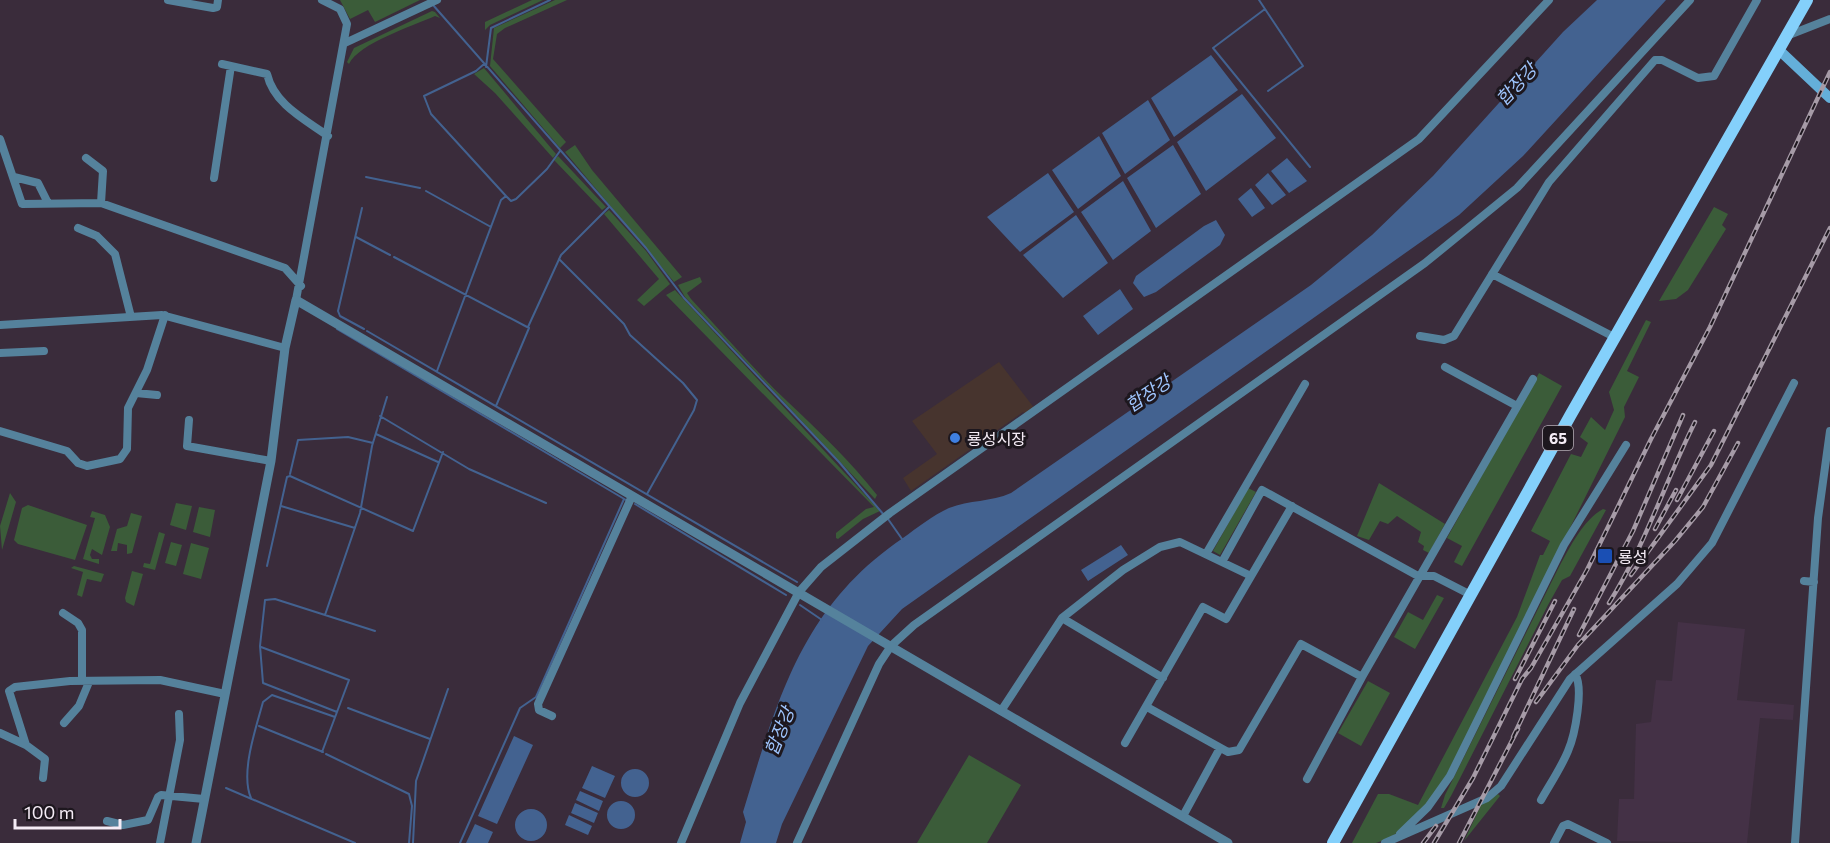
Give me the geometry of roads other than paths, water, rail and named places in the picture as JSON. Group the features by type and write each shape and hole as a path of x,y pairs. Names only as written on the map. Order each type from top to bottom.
{"main road":[{"name":"65","path":"1333,843 1807,0"},
{"path":"1779,50 1830,98"}],"street":[{"path":"168,0 213,8 217,7 219,0"},
{"path":"196,843 271,461 285,348 301,286 345,43 347,24 344,15 322,0"},
{"path":"345,43 436,0"},
{"path":"681,843 740,703 799,592 821,567 890,513 1419,140 1549,0"},
{"path":"797,843 888,645 1001,562 1396,284 1478,222 1538,167 1589,108 1690,0"},
{"path":"1420,336 1444,339 1454,336 1550,182 1643,73 1658,59 1698,78 1715,75 1756,0"},
{"path":"1787,35 1830,19"},
{"path":"222,63 267,74 272,91 280,100 328,136"},
{"path":"214,178 231,66"},
{"path":"0,139 22,204 101,203 285,268 301,286"},
{"path":"86,158 103,171 101,203"},
{"path":"14,177 38,183 48,203"},
{"path":"78,228 97,236 115,254 131,317"},
{"path":"1492,274 1616,338"},
{"path":"296,300 822,604 888,645 1228,843"},
{"path":"0,431 67,451 78,463 87,466 114,462 125,454 126,420 147,370 165,315"},
{"path":"0,325 165,315 285,348"},
{"path":"0,353 44,351"},
{"path":"1445,367 1517,406"},
{"path":"1307,779 1418,576 1533,379"},
{"path":"1385,843 1487,798 1497,791 1556,697 1575,674 1677,584 1706,551 1719,533 1794,383"},
{"path":"1206,555 1305,384"},
{"path":"136,393 157,395"},
{"path":"189,420 187,446 271,461"},
{"path":"1795,843 1821,487 1830,431"},
{"path":"1397,837 1428,807 1447,781 1564,545 1626,445"},
{"path":"1248,482 1418,576 1434,576 1471,595"},
{"path":"1222,562 1262,490"},
{"path":"552,716 539,710 538,704 632,496"},
{"path":"1125,743 1203,607 1226,619 1292,506"},
{"path":"1001,711 1062,618 1123,570 1160,547 1180,542 1251,576"},
{"path":"1804,581 1814,582"},
{"path":"63,613 78,623 82,630 86,681 79,706 64,723"},
{"path":"1062,618 1163,678"},
{"path":"1147,707 1228,752 1239,750 1301,644 1362,677"},
{"path":"1541,800 1572,738 1580,689 1575,674"},
{"path":"26,745 9,691 31,683 160,681 225,694"},
{"path":"160,843 180,740 179,714"},
{"path":"0,733 26,745 45,759 43,778"},
{"path":"1183,816 1220,748"},
{"path":"107,821 123,825 148,820 158,797 204,800"},
{"path":"1554,843 1563,826 1568,824 1607,843"}],"water":[{"name":"합장강","path":"1597,0 1666,0 1523,156 1459,215 902,609 868,646 782,824 776,843 740,843 746,822 743,812 755,771 782,695 798,659 817,626 840,594 868,565 919,526 943,511 957,505 1011,493 1311,285 1372,235 1433,176 1563,32"},
{"path":"1211,55 1238,90 1174,137 1151,98"},
{"path":"1242,94 1276,138 1206,191 1177,142"},
{"path":"1148,100 1170,140 1125,174 1102,133"},
{"path":"1099,136 1121,176 1078,209 1052,170"},
{"path":"1173,145 1201,194 1156,228 1127,178"},
{"path":"1287,158 1307,181 1289,193 1271,171"},
{"path":"1048,173 1074,212 1020,252 987,217"},
{"path":"1268,173 1286,195 1272,205 1255,185"},
{"path":"1123,181 1151,231 1113,260 1081,212"},
{"path":"1251,188 1265,208 1252,217 1238,199"},
{"path":"1076,215 1108,263 1063,298 1023,255"},
{"path":"1216,220 1225,235 1220,245 1156,292 1144,297 1133,283 1136,276 1204,226"},
{"path":"1120,289 1133,309 1098,335 1083,316"},
{"path":"1121,545 1128,555 1088,581 1081,570"},
{"path":"514,736 533,745 497,824 478,816"},
{"path":"592,766 615,776 605,798 582,788"},
{"path":"635,769 645,773 649,783 645,793 635,797 625,793 621,783 625,773"},
{"path":"580,791 603,801 599,811 576,800"},
{"path":"621,801 631,805 635,815 631,825 621,829 611,825 607,815 611,805"},
{"path":"575,803 598,813 594,823 571,813"},
{"path":"531,809 543,813 547,825 543,837 531,841 519,837 515,825 519,813"},
{"path":"569,815 592,826 588,835 565,825"},
{"path":"475,824 493,832 488,843 466,843"}],"waterway":[{"path":"486,67 491,28 550,0"},
{"path":"1259,0 1303,66 1268,91"},
{"path":"433,5 646,248 684,298 839,462 884,515"},
{"path":"1265,9 1213,48 1310,167"},
{"path":"437,371 501,200 506,196 431,114 424,96 476,71 484,64"},
{"path":"506,196 511,201 516,199 547,169 560,151"},
{"path":"366,177 420,188"},
{"path":"426,191 491,227"},
{"path":"528,327 561,255 609,207"},
{"path":"362,208 338,311 340,316 364,329"},
{"path":"356,237 390,255"},
{"path":"394,257 529,328 496,406"},
{"path":"559,259 624,324 630,335 683,383 697,400 694,410 647,494"},
{"path":"337,329 626,500"},
{"path":"367,331 797,582"},
{"path":"325,615 360,513 372,446 387,397"},
{"path":"380,416 469,469 546,503"},
{"path":"376,434 438,462"},
{"path":"290,474 298,440 348,437 373,443"},
{"path":"267,566 287,477 290,476 413,531 443,452"},
{"path":"460,843 520,708 536,697 624,499"},
{"path":"635,504 786,595"},
{"path":"281,506 355,528"},
{"path":"888,519 902,539"},
{"path":"337,712 263,683 260,646 265,600 275,599 375,631"},
{"path":"800,605 822,620"},
{"path":"261,647 349,680 322,752"},
{"path":"413,843 416,781 448,689"},
{"path":"251,798 248,788 248,763 263,702 272,695 335,717"},
{"path":"348,708 430,739"},
{"path":"259,726 323,752"},
{"path":"326,754 409,794 412,806 409,843"},
{"path":"226,788 355,843"}],"railway":[{"path":"1434,843 1473,778 1522,679 1531,668 1587,570 1651,439 1710,327 1830,72"},
{"path":"1631,575 1711,465 1830,228"},
{"path":"1579,635 1633,531 1683,415"},
{"path":"1609,603 1644,537 1695,422"},
{"path":"1677,500 1714,431"},
{"path":"1536,702 1578,645 1675,541 1703,507 1738,443"},
{"path":"1655,529 1676,490"},
{"path":"1515,679 1555,601"},
{"path":"1513,737 1574,609"},
{"path":"1459,843 1518,729"},
{"path":"1423,843 1436,826"}],"place":[{"name":"룡성시장","path":"955,438"},
{"name":"룡성","path":"1605,556"}]}
